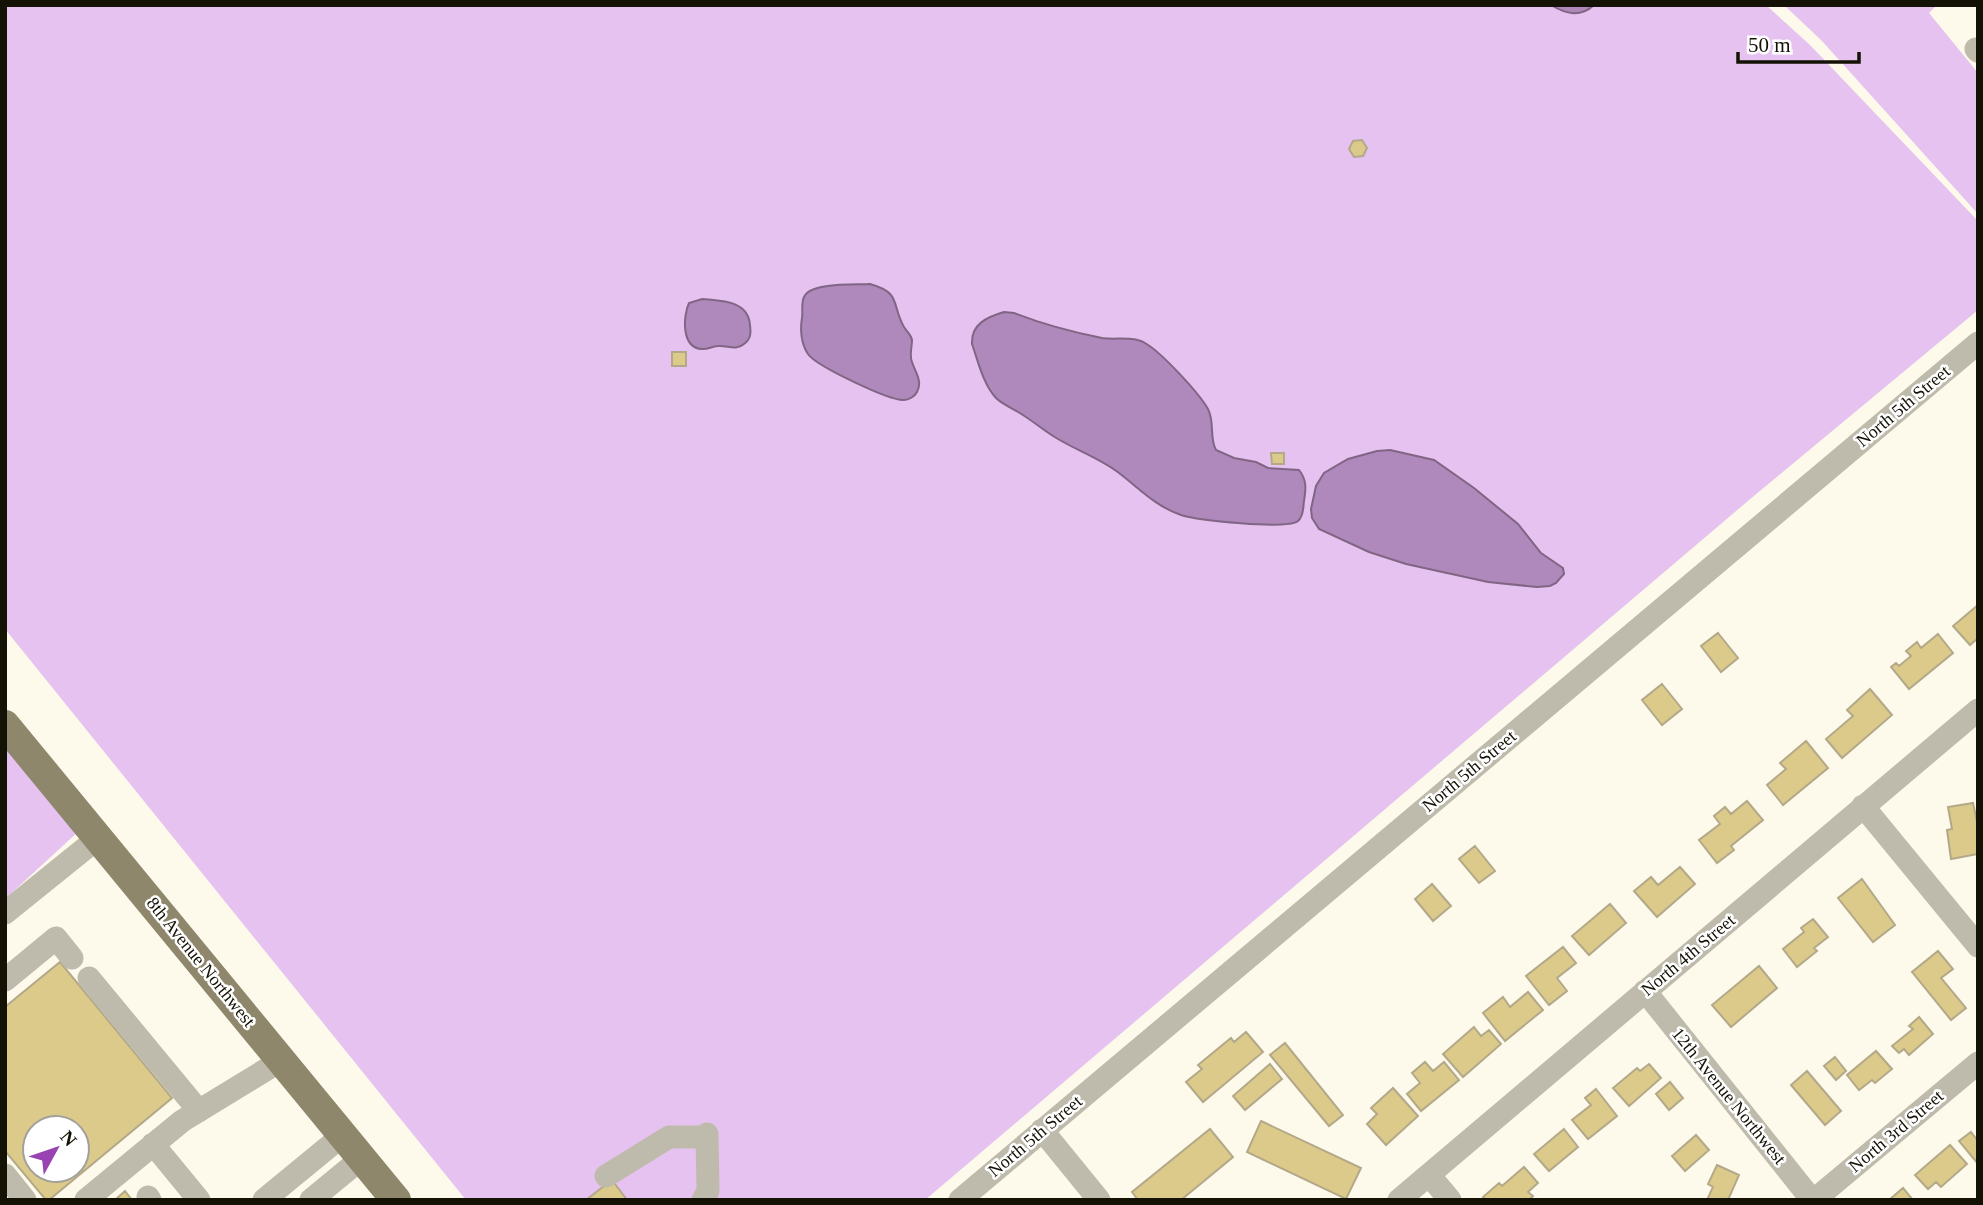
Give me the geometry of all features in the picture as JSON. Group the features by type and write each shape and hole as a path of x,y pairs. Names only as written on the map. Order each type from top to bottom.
{"main road":[{"name":"8th Avenue Northwest","path":"5,725 396,1200"}],"street":[{"name":"North 5th Street","path":"960,1200 1978,343"},
{"name":"North 4th Street","path":"1399,1200 1978,710"},
{"path":"1863,806 1978,946"},
{"path":"5,913 98,838"},
{"path":"5,980 56,938 72,958"},
{"path":"89,978 199,1111"},
{"name":"12th Avenue Northwest","path":"1645,991 1813,1200"},
{"path":"86,1200 153,1144 199,1111 282,1060"},
{"name":"North 3rd Street","path":"1813,1200 1978,1063"},
{"path":"1042,1130 1099,1200"},
{"path":"264,1200 343,1135"},
{"path":"606,1176 669,1137 707,1135 708,1191 703,1200"},
{"path":"153,1144 199,1200"},
{"path":"311,1200 362,1158"},
{"path":"5,1175 25,1200"},
{"path":"1429,1175 1450,1200"}],"shaded area":[{"path":"5,5 1766,5 1810,45 1978,221 1978,310 1749,500 925,1200 466,1200 5,629"},
{"path":"1551,5 1594,5 1583,12 1573,13"},
{"path":"1784,5 1937,5 1929,13 1978,73 1978,214 1822,41"},
{"path":"870,284 891,295 911,338 911,359 919,384 912,398 896,399 838,374 814,359 804,346 801,332 802,304 808,292 824,287"},
{"path":"702,299 739,306 748,317 750,336 746,342 738,347 718,346 704,349 690,343 685,330 687,309 689,303"},
{"path":"1004,312 1091,336 1145,343 1179,373 1208,409 1216,450 1268,468 1299,470 1305,481 1300,519 1290,524 1277,525 1181,515 1155,502 1112,468 1058,439 1001,402 981,372 972,337 981,322"},
{"path":"1390,450 1434,460 1474,488 1518,524 1541,553 1563,568 1564,574 1550,586 1488,582 1406,564 1369,552 1319,529 1312,518 1311,509 1316,486 1324,473 1348,459"},
{"path":"5,741 80,830 5,899"}],"building":[{"path":"1362,140 1367,148 1363,156 1354,157 1349,149 1353,141"},
{"path":"672,352 686,352 686,366 672,366"},
{"path":"1271,453 1284,453 1284,464 1272,464"},
{"path":"1978,605 1978,638 1970,645 1953,626"},
{"path":"1718,633 1738,658 1721,672 1701,646"},
{"path":"1938,634 1953,653 1909,689 1891,667 1896,663 1899,666 1911,656 1906,651 1917,642 1921,648"},
{"path":"1662,684 1682,709 1662,725 1642,700"},
{"path":"1870,689 1892,715 1842,758 1826,739 1853,716 1847,710"},
{"path":"1806,741 1828,768 1783,805 1767,785 1786,769 1780,763"},
{"path":"1747,801 1763,820 1731,846 1734,850 1717,863 1699,840 1720,824 1714,816 1725,807 1731,814"},
{"path":"1973,803 1978,826 1978,854 1951,859 1947,830 1952,829 1948,807"},
{"path":"1475,846 1495,871 1479,883 1459,859"},
{"path":"1680,867 1695,884 1657,917 1634,891 1651,877 1658,885"},
{"path":"1862,879 1895,925 1873,942 1838,898"},
{"path":"1432,884 1451,906 1433,921 1415,899"},
{"path":"1610,904 1626,923 1589,955 1572,936"},
{"path":"1813,919 1828,937 1814,948 1817,951 1797,967 1783,949 1804,932 1801,928"},
{"path":"1563,947 1576,963 1557,978 1567,991 1549,1005 1526,976"},
{"path":"1938,951 1953,969 1941,978 1966,1008 1951,1020 1912,972"},
{"path":"60,962 172,1098 91,1165 91,1114 21,1114 21,1170 5,1151 5,1007"},
{"path":"1759,966 1777,988 1731,1027 1712,1005"},
{"path":"1528,992 1543,1010 1505,1041 1483,1013 1503,997 1510,1007"},
{"path":"1919,1017 1933,1034 1909,1055 1904,1049 1899,1053 1892,1046 1913,1029 1909,1026"},
{"path":"1474,1027 1481,1036 1489,1030 1501,1044 1463,1077 1443,1054"},
{"path":"1246,1032 1263,1052 1203,1102 1186,1082 1202,1069 1198,1065 1231,1038 1234,1042"},
{"path":"1285,1043 1343,1115 1329,1126 1270,1055"},
{"path":"1876,1051 1892,1069 1875,1083 1872,1080 1859,1090 1847,1075"},
{"path":"1835,1057 1846,1071 1836,1080 1824,1066"},
{"path":"1425,1062 1433,1071 1444,1062 1459,1080 1421,1111 1407,1094 1420,1083 1412,1073"},
{"path":"1270,1064 1282,1079 1245,1110 1233,1096"},
{"path":"1649,1064 1661,1078 1629,1106 1613,1088 1637,1068 1640,1071"},
{"path":"1807,1071 1841,1111 1825,1125 1791,1085"},
{"path":"1670,1082 1683,1098 1669,1110 1656,1094"},
{"path":"1393,1088 1418,1116 1386,1145 1367,1124 1377,1114 1371,1108"},
{"path":"1596,1089 1617,1116 1588,1139 1572,1120 1591,1105 1585,1098"},
{"path":"1261,1121 1361,1168 1346,1199 1247,1152"},
{"path":"1210,1129 1233,1157 1181,1200 1138,1200 1132,1192"},
{"path":"1564,1129 1578,1147 1549,1171 1534,1154"},
{"path":"1971,1132 1978,1141 1978,1164 1959,1141"},
{"path":"1696,1135 1709,1150 1685,1171 1672,1156"},
{"path":"1950,1145 1967,1164 1941,1187 1936,1182 1928,1189 1915,1175"},
{"path":"1717,1165 1739,1175 1728,1200 1707,1200 1713,1187 1708,1184"},
{"path":"1524,1167 1538,1183 1528,1192 1533,1196 1529,1200 1486,1200 1483,1197 1499,1183 1502,1186"},
{"path":"612,1180 627,1200 586,1200"},
{"path":"33,1184 68,1184 49,1200"},
{"path":"1903,1188 1913,1200 1889,1200"},
{"path":"125,1191 132,1200 115,1200"}]}
